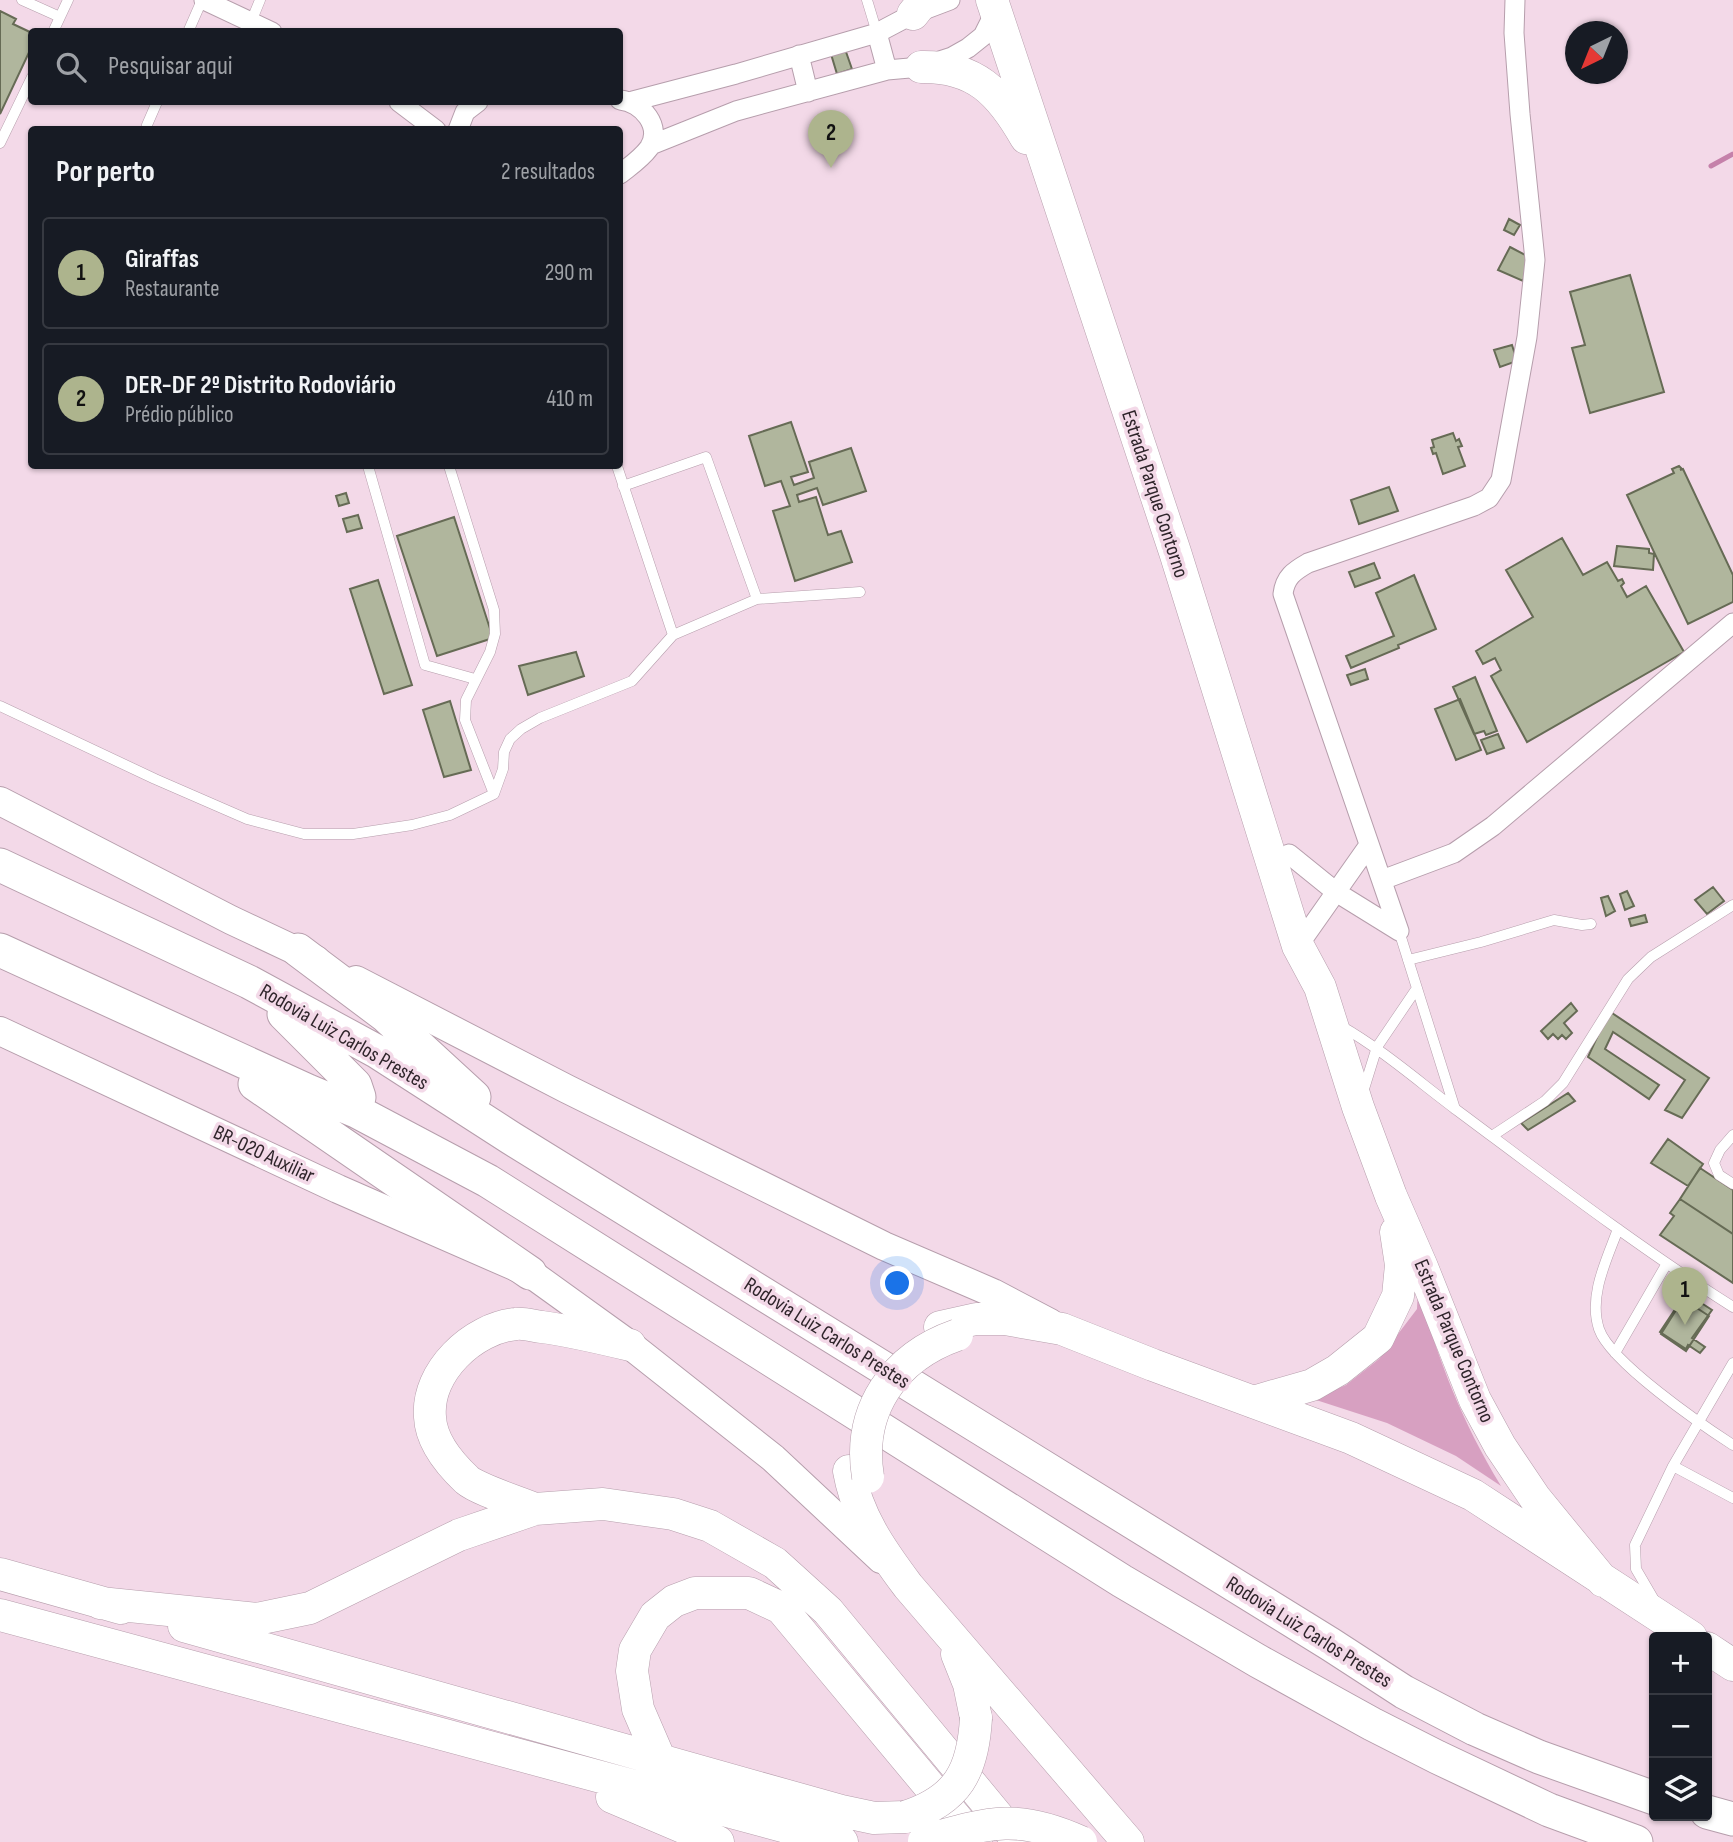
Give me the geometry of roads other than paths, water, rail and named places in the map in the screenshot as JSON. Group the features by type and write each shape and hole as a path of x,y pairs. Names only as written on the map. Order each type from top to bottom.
{"highway":[{"name":"Rodovia Luiz Carlos Prestes","path":"0,865 249,982 376,1051 511,1138 1404,1692 1539,1757 1649,1796"},
{"path":"0,950 356,1111 488,1181 1122,1581 1258,1661 1437,1757 1549,1810 1636,1842"},
{"path":"298,950 413,1039 475,1098 511,1138"},
{"path":"249,982 306,1034 355,1085 359,1097 356,1111"},
{"path":"175,1029 530,1273"},
{"path":"1712,1813 1733,1819"}],"main road":[{"name":"Estrada Parque Contorno","path":"994,2 1022,48 1159,445 1289,854 1304,938"},
{"name":"Estrada Parque Contorno","path":"994,2 1358,1107 1391,1196 1475,1401 1500,1446 1535,1498 1603,1581"},
{"path":"921,67 944,67 964,73 1001,99 1057,194"},
{"path":"0,801 231,920 298,950 579,1095 884,1246 993,1293 1062,1329 1351,1438 1473,1495 1684,1632"},
{"name":"BR-020 Auxiliar","path":"0,1031 338,1189 530,1273 631,1345 773,1458 908,1586"},
{"name":"Estrada Parque Contorno","path":"1253,1402 1312,1385 1338,1370 1378,1338 1398,1296 1401,1265 1391,1196"},
{"path":"1062,1329 1005,1319 976,1319 948,1331 917,1339 896,1355 880,1372 865,1395 851,1436 858,1474 853,1496 881,1550 908,1586 1128,1842"},
{"path":"536,1509 469,1482 433,1436 429,1416 433,1393 445,1367 486,1331 517,1323 631,1345"},
{"path":"948,1331 1009,1334 1153,1365"},
{"path":"858,1474 915,1563 978,1644 995,1671 1008,1702"},
{"path":"100,1603 257,1619 310,1608 459,1535 536,1509 603,1504 673,1514 709,1526 775,1563 828,1611 1019,1842"},
{"path":"0,1574 841,1811 874,1818 916,1833 1017,1823 1035,1824 1081,1842"},
{"path":"660,1760 638,1709 632,1671 635,1650 655,1616 674,1601 695,1593 749,1593 781,1608 976,1842"},
{"path":"0,1615 842,1842"},
{"path":"916,1833 928,1810 961,1779 974,1743 976,1718 969,1684 944,1627"},
{"path":"504,1752 718,1842"}],"street":[{"path":"203,0 264,28"},
{"path":"626,100 712,81 877,33 919,7 950,0"},
{"path":"1399,931 1283,594 1284,584 1289,576 1308,563 1474,506 1489,498 1502,480 1527,337 1535,260 1520,114 1514,33 1515,0"},
{"path":"623,172 651,145 736,111 887,69 921,67 952,57 983,36 994,2"},
{"path":"877,33 887,69"},
{"path":"799,55 808,92"},
{"path":"626,100 645,112 652,130 651,145"},
{"path":"403,105 431,126"},
{"path":"460,126 465,112 473,105"},
{"path":"1382,880 1454,853 1493,826 1733,623"},
{"path":"1304,938 1369,845"},
{"path":"1289,854 1336,892 1399,931"}],"lane":[{"path":"22,0 60,17"},
{"path":"55,28 68,0"},
{"path":"190,28 203,0"},
{"path":"251,22 260,0"},
{"path":"867,0 877,33"},
{"path":"0,143 28,85"},
{"path":"147,125 156,105"},
{"path":"623,486 706,457 757,598"},
{"path":"369,469 425,665 475,679"},
{"path":"450,469 494,610 495,634 491,652 466,700 466,720 494,794"},
{"path":"618,469 673,635"},
{"path":"0,706 155,779 247,818 304,834 353,834 412,825 450,815 494,794 510,739 521,729 540,718 632,681 673,635 757,598 860,592"},
{"path":"1492,1136 1545,1101 1563,1083 1628,979 1651,957 1733,905"},
{"path":"1408,960 1554,920 1582,925 1591,923"},
{"path":"1399,931 1455,1110"},
{"path":"1358,1107 1377,1047 1417,988"},
{"path":"1331,1020 1377,1047 1455,1110 1666,1265 1733,1307"},
{"path":"1733,1135 1720,1150 1714,1163 1719,1175 1733,1185"},
{"path":"1618,1229 1599,1279 1596,1304 1599,1329 1615,1353 1697,1422 1733,1445"},
{"path":"1615,1353 1666,1265"},
{"path":"1664,1619 1636,1569 1635,1545 1673,1466 1733,1363"},
{"path":"1673,1466 1733,1498"}],"waterway":[{"path":"1711,166 1733,154"}],"place":[{"name":"DER-DF 2º Distrito Rodoviário","path":"831,168"},
{"name":"Giraffas","path":"1685,1325"}]}
